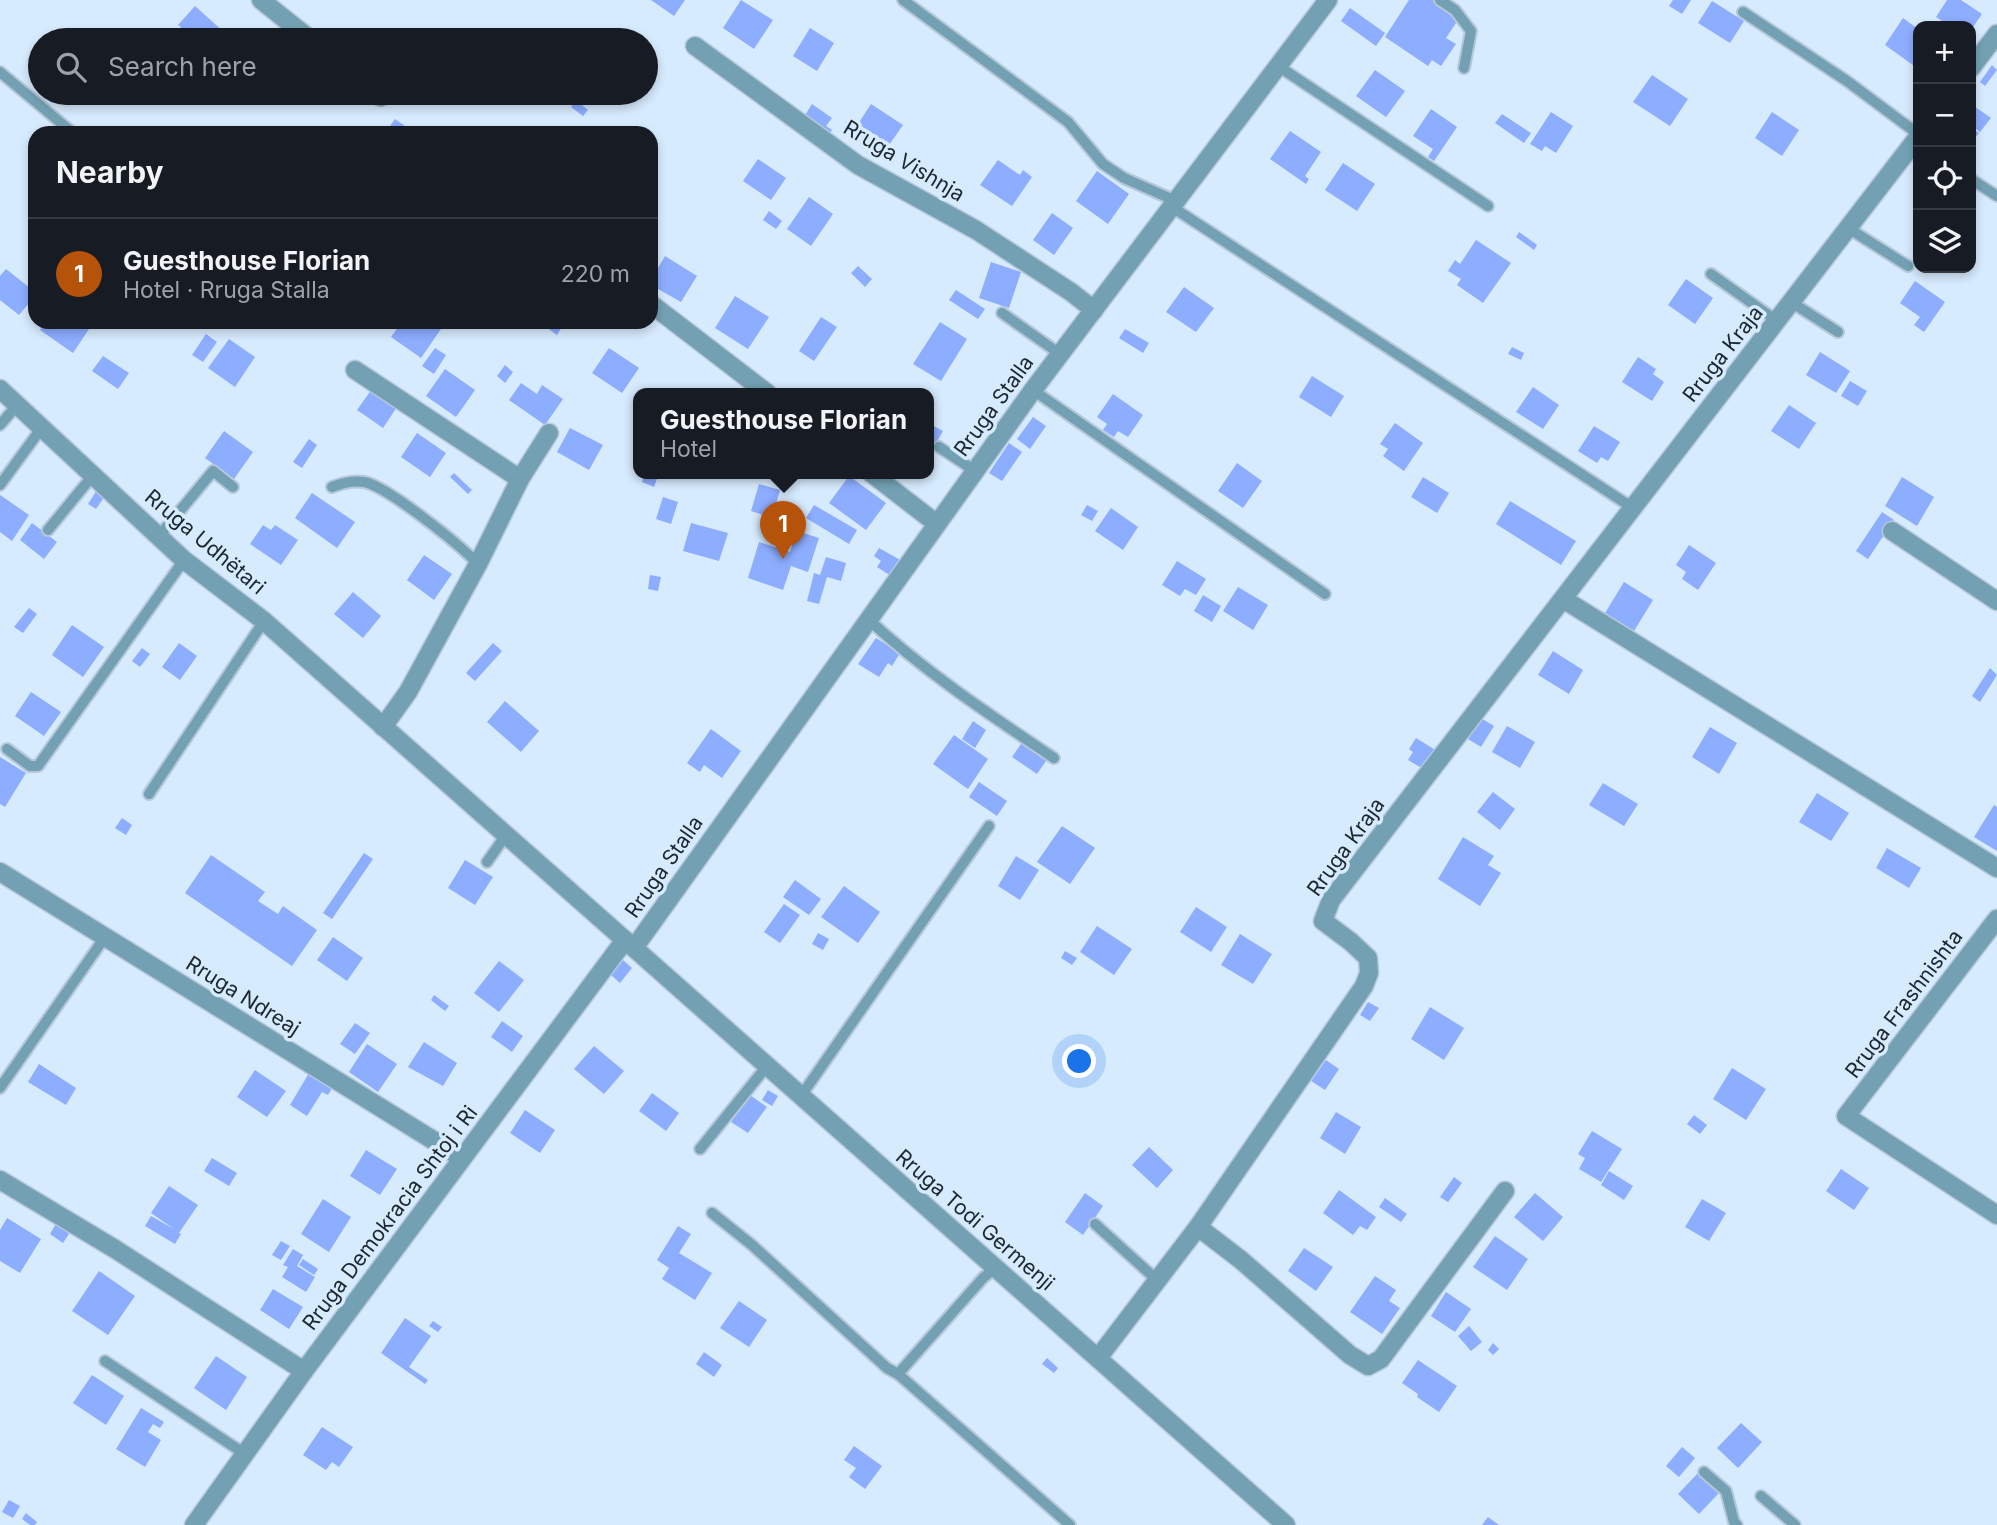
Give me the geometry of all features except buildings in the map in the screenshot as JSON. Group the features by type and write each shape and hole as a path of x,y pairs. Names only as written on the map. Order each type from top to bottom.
{"street":[{"path":"261,0 296,28"},
{"name":"Rruga Stalla","path":"629,944 1033,390 1328,0"},
{"path":"1990,58 1997,34"},
{"name":"Rruga Vishnja","path":"695,46 858,165 976,230 1094,310"},
{"name":"Rruga Kraja","path":"1098,1359 1198,1227 1364,986 1368,973 1368,958 1323,922 1331,900 1913,144"},
{"path":"658,309 760,388"},
{"path":"355,370 520,479"},
{"name":"Rruga Udhëtari","path":"0,388 184,560 264,621 629,944"},
{"path":"383,727 408,692 478,564 520,479 549,433"},
{"path":"880,479 937,524"},
{"path":"1892,531 1997,601"},
{"path":"1563,599 1997,868"},
{"name":"Rruga Ndreaj","path":"0,872 462,1158"},
{"name":"Rruga Frashnishta","path":"1997,919 1846,1116 1997,1215"},
{"name":"Rruga Todi Germenji","path":"629,944 1286,1525"},
{"name":"Rruga Demokracia Shtoj i Ri","path":"194,1525 462,1158 629,944"},
{"path":"0,1180 115,1249 304,1371"},
{"path":"1198,1227 1241,1260 1350,1355 1368,1366 1381,1359 1505,1191"}],"lane":[{"path":"903,0 1068,122 1103,164 1174,204 1633,508"},
{"path":"1440,0 1455,10 1471,31 1464,68"},
{"path":"1743,12 1847,81 1913,136"},
{"path":"1279,66 1488,206"},
{"path":"0,72 28,95"},
{"path":"39,105 65,126"},
{"path":"1976,182 1997,196"},
{"path":"1848,228 1908,265"},
{"path":"1710,274 1777,321"},
{"path":"1791,302 1838,332"},
{"path":"1002,313 1060,354"},
{"path":"1033,390 1325,594"},
{"path":"0,425 18,404"},
{"path":"0,485 43,426"},
{"path":"939,447 975,471"},
{"path":"159,537 213,471 233,488"},
{"path":"48,530 93,474"},
{"path":"332,487 353,481 367,482 415,512 463,548 478,564"},
{"path":"7,749 30,766 38,766 184,560"},
{"path":"868,619 950,687 1054,758"},
{"path":"149,794 264,621"},
{"path":"801,1096 989,826"},
{"path":"487,862 506,835"},
{"path":"0,1088 104,937"},
{"path":"700,1149 767,1066"},
{"path":"712,1213 890,1371 898,1374 1070,1525"},
{"path":"1095,1224 1157,1280"},
{"path":"898,1374 983,1278 995,1268"},
{"path":"106,1361 245,1454"},
{"path":"1704,1472 1726,1491 1737,1525"},
{"path":"1761,1496 1795,1525"}],"place":[{"name":"Guesthouse Florian","path":"783,559"}]}
